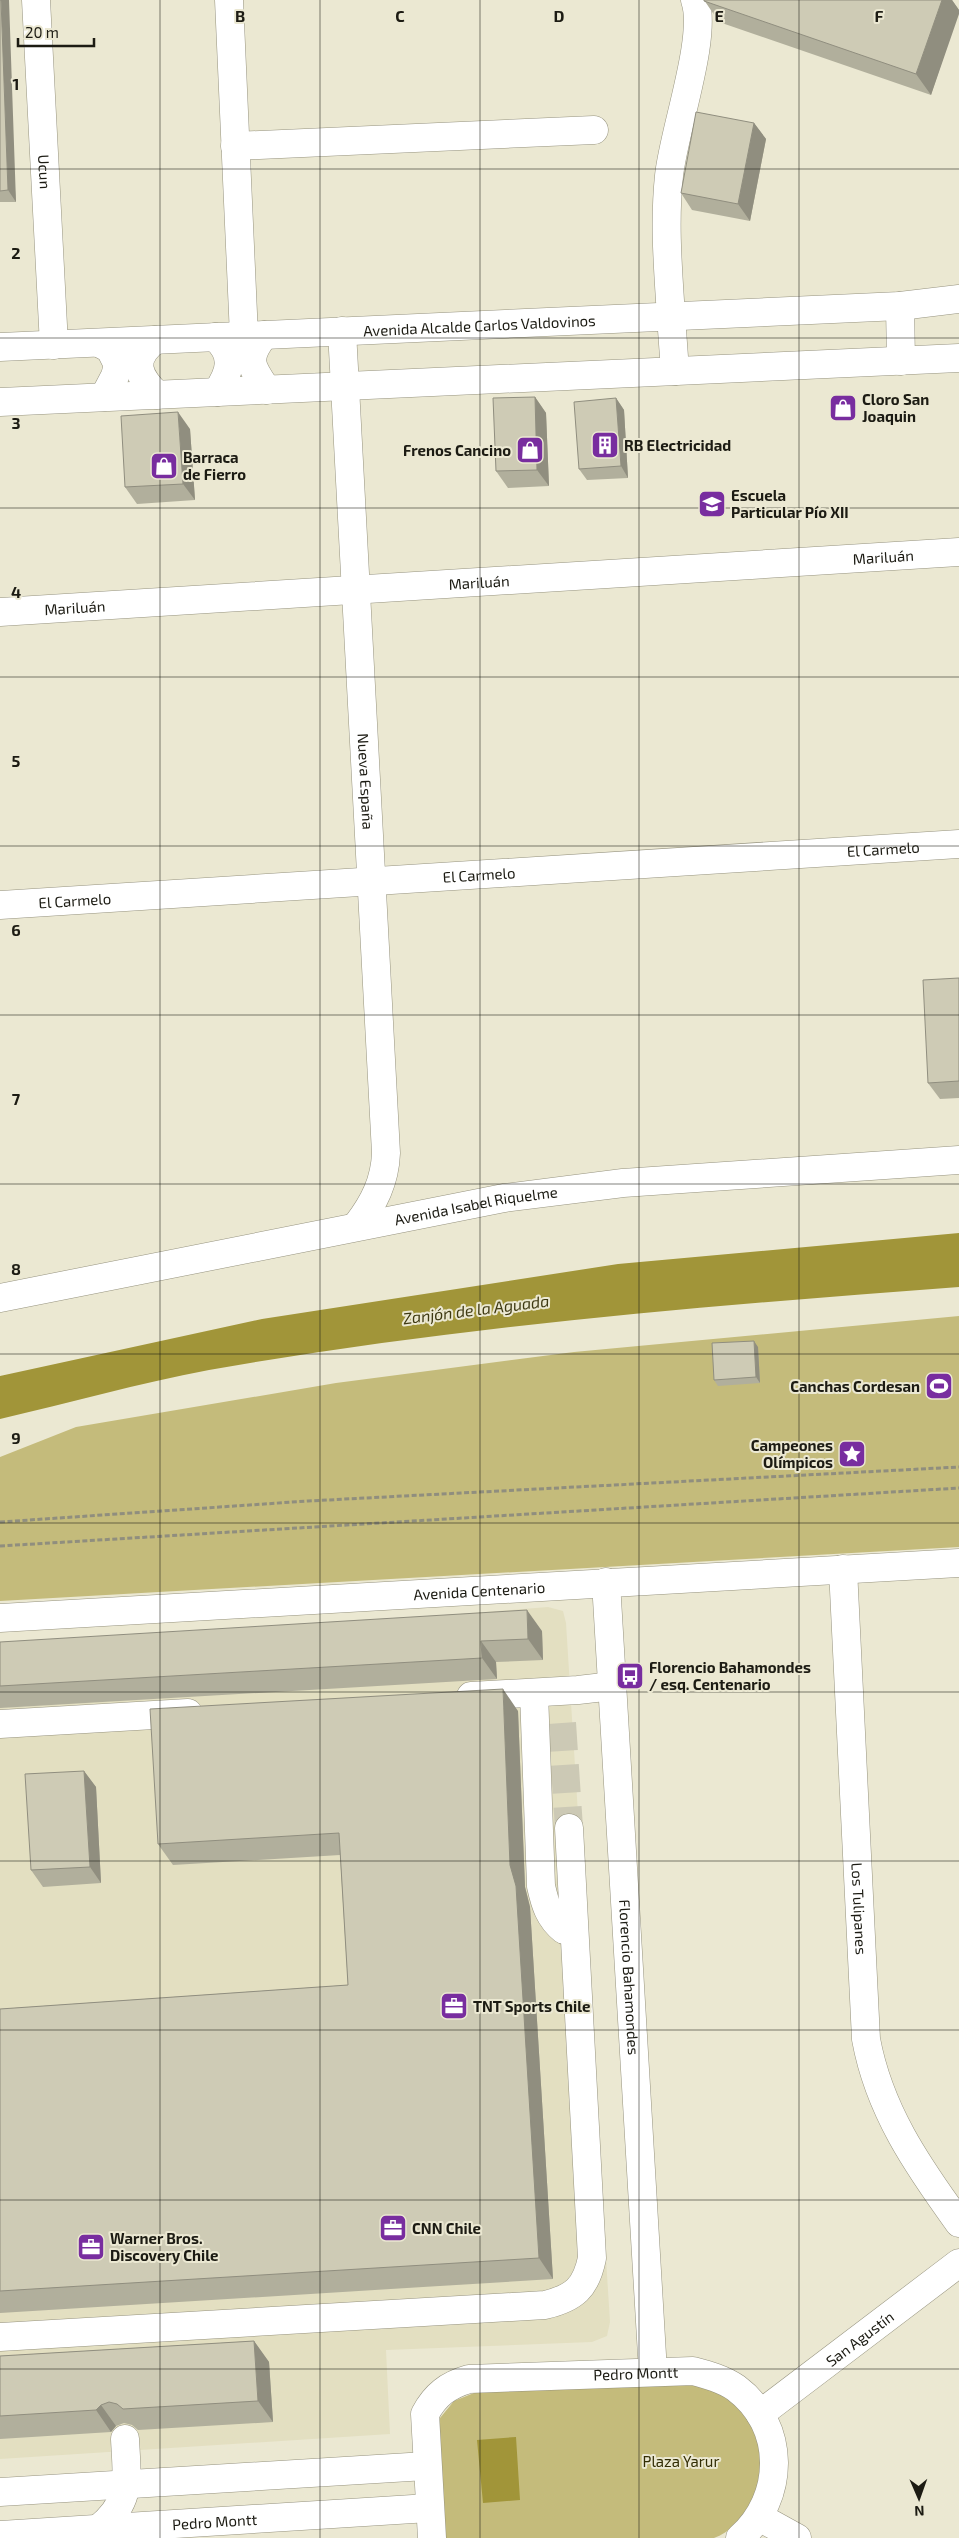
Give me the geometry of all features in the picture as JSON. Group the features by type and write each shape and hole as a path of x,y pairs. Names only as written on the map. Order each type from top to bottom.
{"main road":[{"name":"Ucun","path":"36,0 54,345"},
{"path":"229,0 235,146 254,335 252,362 254,371 267,390"},
{"path":"675,371 666,232 669,174 697,34 695,0"},
{"path":"235,146 594,130"},
{"name":"Avenida Alcalde Carlos Valdovinos","path":"0,347 900,306 959,299"},
{"path":"900,306 901,361"},
{"name":"Nueva España","path":"342,331 386,1152 379,1189 357,1226"},
{"path":"215,337 228,354 230,363 229,371 217,392"},
{"path":"155,340 141,355 139,365 141,376 157,395"},
{"path":"99,343 110,349 118,365 116,376 104,397"},
{"path":"0,402 959,358"},
{"name":"Mariluán","path":"0,612 959,552"},
{"name":"El Carmelo","path":"0,905 959,844"},
{"name":"Avenida Isabel Riquelme","path":"0,1298 357,1226 504,1198 571,1188 959,1160"},
{"name":"Avenida Centenario","path":"0,1618 959,1563"},
{"name":"Los Tulipanes","path":"843,1569 866,2039 879,2090 890,2116 918,2166 959,2223"},
{"name":"Florencio Bahamondes","path":"606,1582 653,2372"},
{"path":"445,1698 612,1686"},
{"path":"534,1693 541,1886 546,1908 556,1924 564,1930 574,1930"},
{"path":"0,1724 217,1711"},
{"path":"0,2337 545,2305 564,2300 578,2290 589,2273 592,2258 568,1828"},
{"name":"San Agustín","path":"760,2414 959,2262"},
{"name":"Pedro Montt","path":"432,2538 426,2466 425,2414 434,2399 454,2383 469,2380 693,2371 714,2376 735,2388 751,2402 760,2414 772,2441 775,2468 771,2493 759,2517 740,2538"},
{"path":"98,2529 116,2512 127,2484 125,2439"},
{"path":"0,2492 426,2466"},
{"path":"206,2479 212,2530"},
{"name":"Pedro Montt","path":"0,2535 98,2529 212,2530 429,2508"},
{"path":"759,2517 797,2538"}],"path":[{"path":"0,1522 328,1500 959,1467"},
{"path":"0,1546 959,1488"}],"shaded area":[{"path":"548,1607 563,1611 566,1623 610,2322 607,2336 592,2342 386,2350 390,2434 0,2459 0,1650"}],"green space":[{"path":"959,1316 959,1547 0,1601 0,1457 76,1427 336,1383 574,1352"},
{"name":"Plaza Yarur","path":"698,2383 734,2401 750,2421 757,2439 761,2459 754,2497 745,2514 731,2528 714,2538 444,2538 435,2437 440,2418 454,2401 479,2391"}],"water":[{"name":"Zanjón de la Aguada","path":"959,1233 959,1287 583,1319 396,1341 183,1375 0,1419 0,1376 262,1319 618,1264"},
{"path":"516,2437 520,2500 483,2503 477,2440"}],"building":[{"path":"0,0 8,190 0,191"},
{"path":"704,0 942,0 916,74"},
{"path":"696,112 754,123 738,204 681,193"},
{"path":"535,397 537,470 496,471 493,398"},
{"name":"RB Electricidad","path":"616,398 621,466 579,469 574,402"},
{"name":"Barraca de Fierro","path":"178,412 183,484 125,487 121,416"},
{"path":"959,978 959,1081 928,1083 923,980"},
{"path":"754,1341 756,1377 714,1380 712,1343"},
{"path":"527,1610 528,1639 481,1641 482,1658 0,1686 0,1642"},
{"path":"503,1689 510,1865 516,1886 539,2258 0,2291 0,2009 348,1985 339,1833 158,1844 150,1709"},
{"path":"84,1771 90,1867 31,1870 25,1774"},
{"path":"254,2341 258,2401 123,2409 117,2404 109,2402 101,2405 96,2410 0,2416 0,2356"}],"tunnel":[{"path":"562,1723 569,1828"}],"place":[{"name":"Cloro San Joaquin","path":"843,408"},
{"name":"RB Electricidad","path":"605,445"},
{"name":"Frenos Cancino","path":"530,450"},
{"name":"Barraca de Fierro","path":"164,466"},
{"name":"Escuela Particular Pío XII","path":"712,504"},
{"name":"Canchas Cordesan","path":"939,1386"},
{"name":"Campeones Olímpicos","path":"852,1454"},
{"name":"Florencio Bahamondes / esq. Centenario","path":"630,1676"},
{"name":"TNT Sports Chile","path":"454,2006"},
{"name":"CNN Chile","path":"393,2228"},
{"name":"Warner Bros. Discovery Chile","path":"91,2247"}]}
